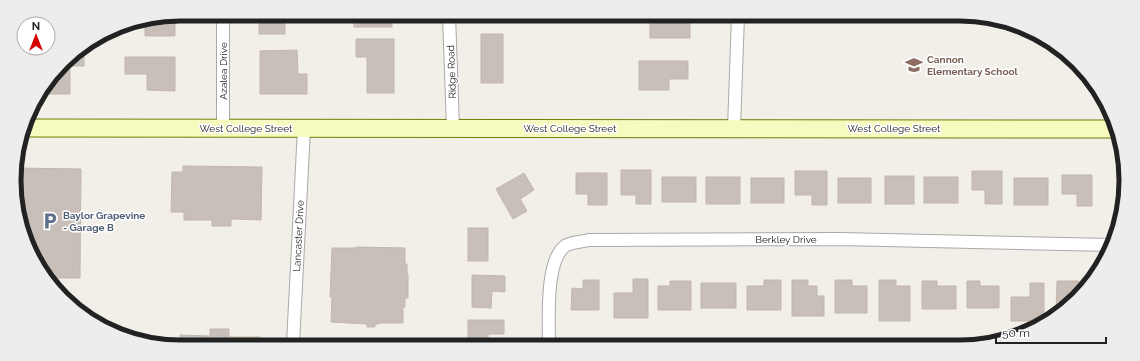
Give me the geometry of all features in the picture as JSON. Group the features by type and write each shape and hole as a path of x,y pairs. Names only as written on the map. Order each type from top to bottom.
{"street":[{"name":"Azalea Drive","path":"223,21 223,128"},
{"name":"Ridge Road","path":"449,21 453,128"},
{"path":"734,128 738,21"},
{"name":"West College Street","path":"29,128 1111,128"},
{"name":"Lancaster Drive","path":"293,340 304,128"},
{"name":"Berkley Drive","path":"549,340 550,286 553,264 560,250 567,244 589,240 840,239 1106,245"}],"building":[{"path":"175,21 175,36 145,36 145,25"},
{"path":"259,21 285,21 285,34 259,34"},
{"path":"354,21 392,21 392,27 354,27"},
{"path":"650,21 690,21 690,38 650,38"},
{"path":"481,34 503,34 503,83 481,83"},
{"path":"356,39 394,39 394,93 367,93 367,57 356,57"},
{"path":"297,50 298,74 307,74 307,94 260,94 260,51"},
{"path":"84,53 84,66 70,66"},
{"path":"125,57 175,57 175,91 147,90 147,74 125,74"},
{"path":"639,61 688,61 688,79 669,79 669,90 639,90"},
{"path":"70,66 70,94 47,94 54,83"},
{"path":"183,166 262,167 261,220 231,219 231,226 212,226 212,220 184,220 184,212 171,212 172,172 183,172"},
{"name":"Baylor Grapevine - Garage B","path":"21,168 81,169 80,278 54,278 37,251 29,232 24,212 21,191"},
{"path":"621,170 651,170 651,204 636,204 636,195 621,195"},
{"path":"795,171 827,171 827,205 812,205 812,195 795,195"},
{"path":"972,171 1002,171 1002,204 985,204 985,190 972,190"},
{"path":"524,173 534,190 520,199 527,211 513,219 496,189"},
{"path":"576,173 607,173 607,205 588,205 588,194 576,194"},
{"path":"1062,175 1092,175 1092,206 1077,206 1077,194 1062,194"},
{"path":"885,176 914,176 914,204 885,204"},
{"path":"662,177 696,177 696,202 662,202"},
{"path":"706,177 740,177 740,204 706,204"},
{"path":"924,177 958,177 958,203 924,203"},
{"path":"751,178 784,178 784,203 751,203"},
{"path":"838,178 871,178 871,203 838,203"},
{"path":"1014,178 1048,178 1048,205 1014,205"},
{"path":"468,228 488,228 488,261 468,261"},
{"path":"332,248 405,248 405,264 407,264 408,274 408,298 405,298 405,307 403,307 403,323 379,323 375,324 375,327 367,327 367,324 331,322 332,297 330,297"},
{"path":"472,275 505,276 505,292 492,291 491,308 472,307"},
{"path":"633,279 648,279 648,318 614,318 614,293 633,293"},
{"path":"583,280 599,280 599,310 571,310 572,288 583,289"},
{"path":"764,280 781,280 781,310 747,310 747,286 764,286"},
{"path":"792,280 808,280 808,286 817,286 817,296 824,296 824,316 792,316"},
{"path":"835,280 852,280 852,286 867,286 867,313 835,313"},
{"path":"879,280 896,280 896,286 910,286 910,321 879,321"},
{"path":"670,281 691,281 691,310 658,310 658,286 670,286"},
{"path":"922,281 937,281 937,286 956,286 956,309 922,309"},
{"path":"967,281 980,281 980,286 999,286 999,308 967,308"},
{"path":"1057,281 1079,281 1079,286 1056,308"},
{"path":"701,283 736,283 736,308 701,308"},
{"path":"1030,283 1044,283 1044,316 1035,321 1011,321 1011,297 1030,297"},
{"path":"468,320 504,320 504,334 488,334 488,340 468,340"},
{"path":"210,329 229,329 229,337 260,337 260,340 180,340 180,335 210,336"}],"place":[{"name":"Cannon Elementary School","path":"914,65"},
{"name":"Baylor Grapevine - Garage B","path":"50,221"}]}
